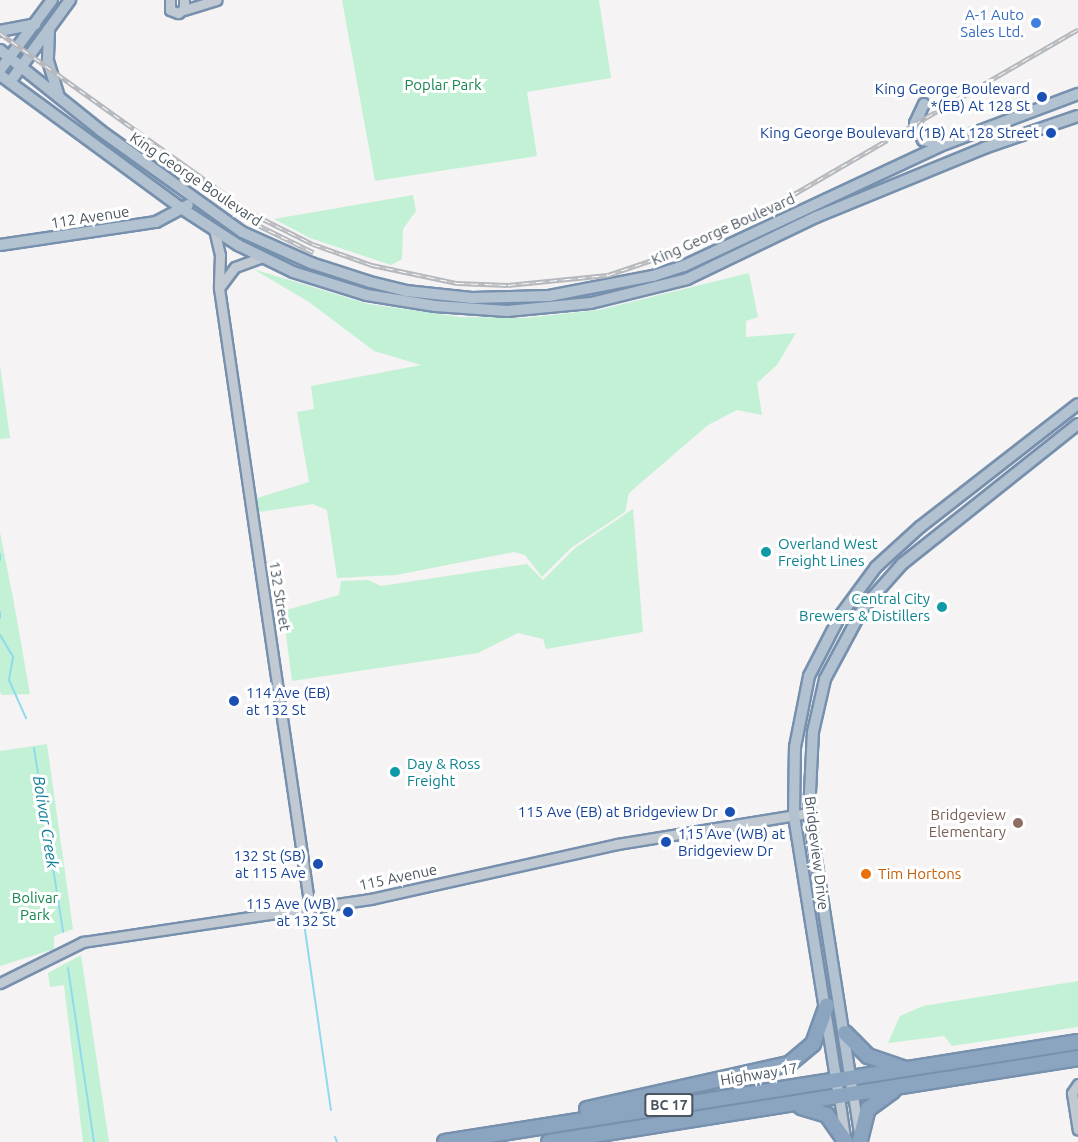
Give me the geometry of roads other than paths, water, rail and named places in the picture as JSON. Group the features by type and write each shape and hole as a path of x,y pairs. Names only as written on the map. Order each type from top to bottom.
{"highway":[{"path":"500,1131 789,1064 813,1044 826,1005"},
{"path":"845,1033 868,1056 904,1068"},
{"path":"849,1085 1035,1056 1078,1042"},
{"name":"Highway 17","path":"446,1142 500,1131 849,1085 904,1068 1078,1042"},
{"name":"Highway 17","path":"849,1085 901,1088 1078,1058"},
{"name":"Highway 17","path":"549,1142 839,1097 849,1085"},
{"path":"790,1105 827,1115 853,1142 868,1109 883,1096 901,1088"}],"main road":[{"path":"0,70 52,0"},
{"path":"10,82 70,0"},
{"path":"0,31 35,24"},
{"path":"49,29 48,61 60,98"},
{"name":"King George Boulevard","path":"0,50 196,201 242,232 285,252 370,282 460,297 549,296 617,285 684,266 945,144 1078,94"},
{"name":"King George Boulevard","path":"0,75 182,208 263,257 332,286 435,306 507,311 591,303 687,279 816,217 984,148 1078,116"},
{"path":"924,104 915,123 923,140 945,144"},
{"name":"112 Avenue","path":"0,245 156,222 196,201"},
{"name":"Bridgeview Drive","path":"849,1085 826,1005 794,815 795,747 803,699 823,643 840,616 897,547 1078,404"},
{"name":"Bridgeview Drive","path":"849,1085 845,1033 809,813 810,758 817,706 837,651 863,608 931,538 1078,424"}],"street":[{"path":"170,0 172,12 184,3 218,0"},
{"name":"132 Street","path":"214,229 220,255 219,288 310,909"},
{"path":"219,288 235,267 263,257"},
{"name":"115 Avenue","path":"0,983 83,942 380,898 617,844 809,813"},
{"path":"849,1085 853,1142"},
{"path":"1076,1085 1073,1105 1078,1130"},
{"path":"839,1097 853,1142"}],"waterway":[{"name":"Bolivar Creek","path":"0,554 0,560"},
{"name":"Bolivar Creek","path":"0,612 0,618"},
{"name":"Bolivar Creek","path":"0,635 13,657 9,680 26,718"},
{"name":"Bolivar Creek","path":"34,748 63,932"},
{"path":"304,923 331,1110"},
{"name":"Bolivar Creek","path":"68,968 94,1142"},
{"path":"335,1137 337,1142"}],"railway":[{"path":"0,33 251,213 313,244 372,265 457,283 508,285 608,275 696,245 744,223 1078,29"},
{"path":"256,224 313,252"}],"place":[{"name":"A-1 Auto Sales Ltd.","path":"1036,23"},
{"name":"King George Boulevard *(EB) At 128 St","path":"1042,97"},
{"name":"King George Boulevard (1B) At 128 Street","path":"1051,133"},
{"name":"Overland West Freight Lines","path":"766,552"},
{"name":"Central City Brewers & Distillers","path":"942,607"},
{"name":"114 Ave (EB) at 132 St","path":"234,701"},
{"name":"Day & Ross Freight","path":"395,772"},
{"name":"115 Ave (EB) at Bridgeview Dr","path":"730,812"},
{"name":"Bridgeview Elementary","path":"1018,823"},
{"name":"115 Ave (WB) at Bridgeview Dr","path":"666,842"},
{"name":"132 St (SB) at 115 Ave","path":"318,864"},
{"name":"Tim Hortons","path":"866,874"},
{"name":"115 Ave (WB) at 132 St","path":"348,912"}],"park label":[{"name":"Poplar Park","path":"443,85"},
{"name":"Bolivar Park","path":"35,906"}]}
